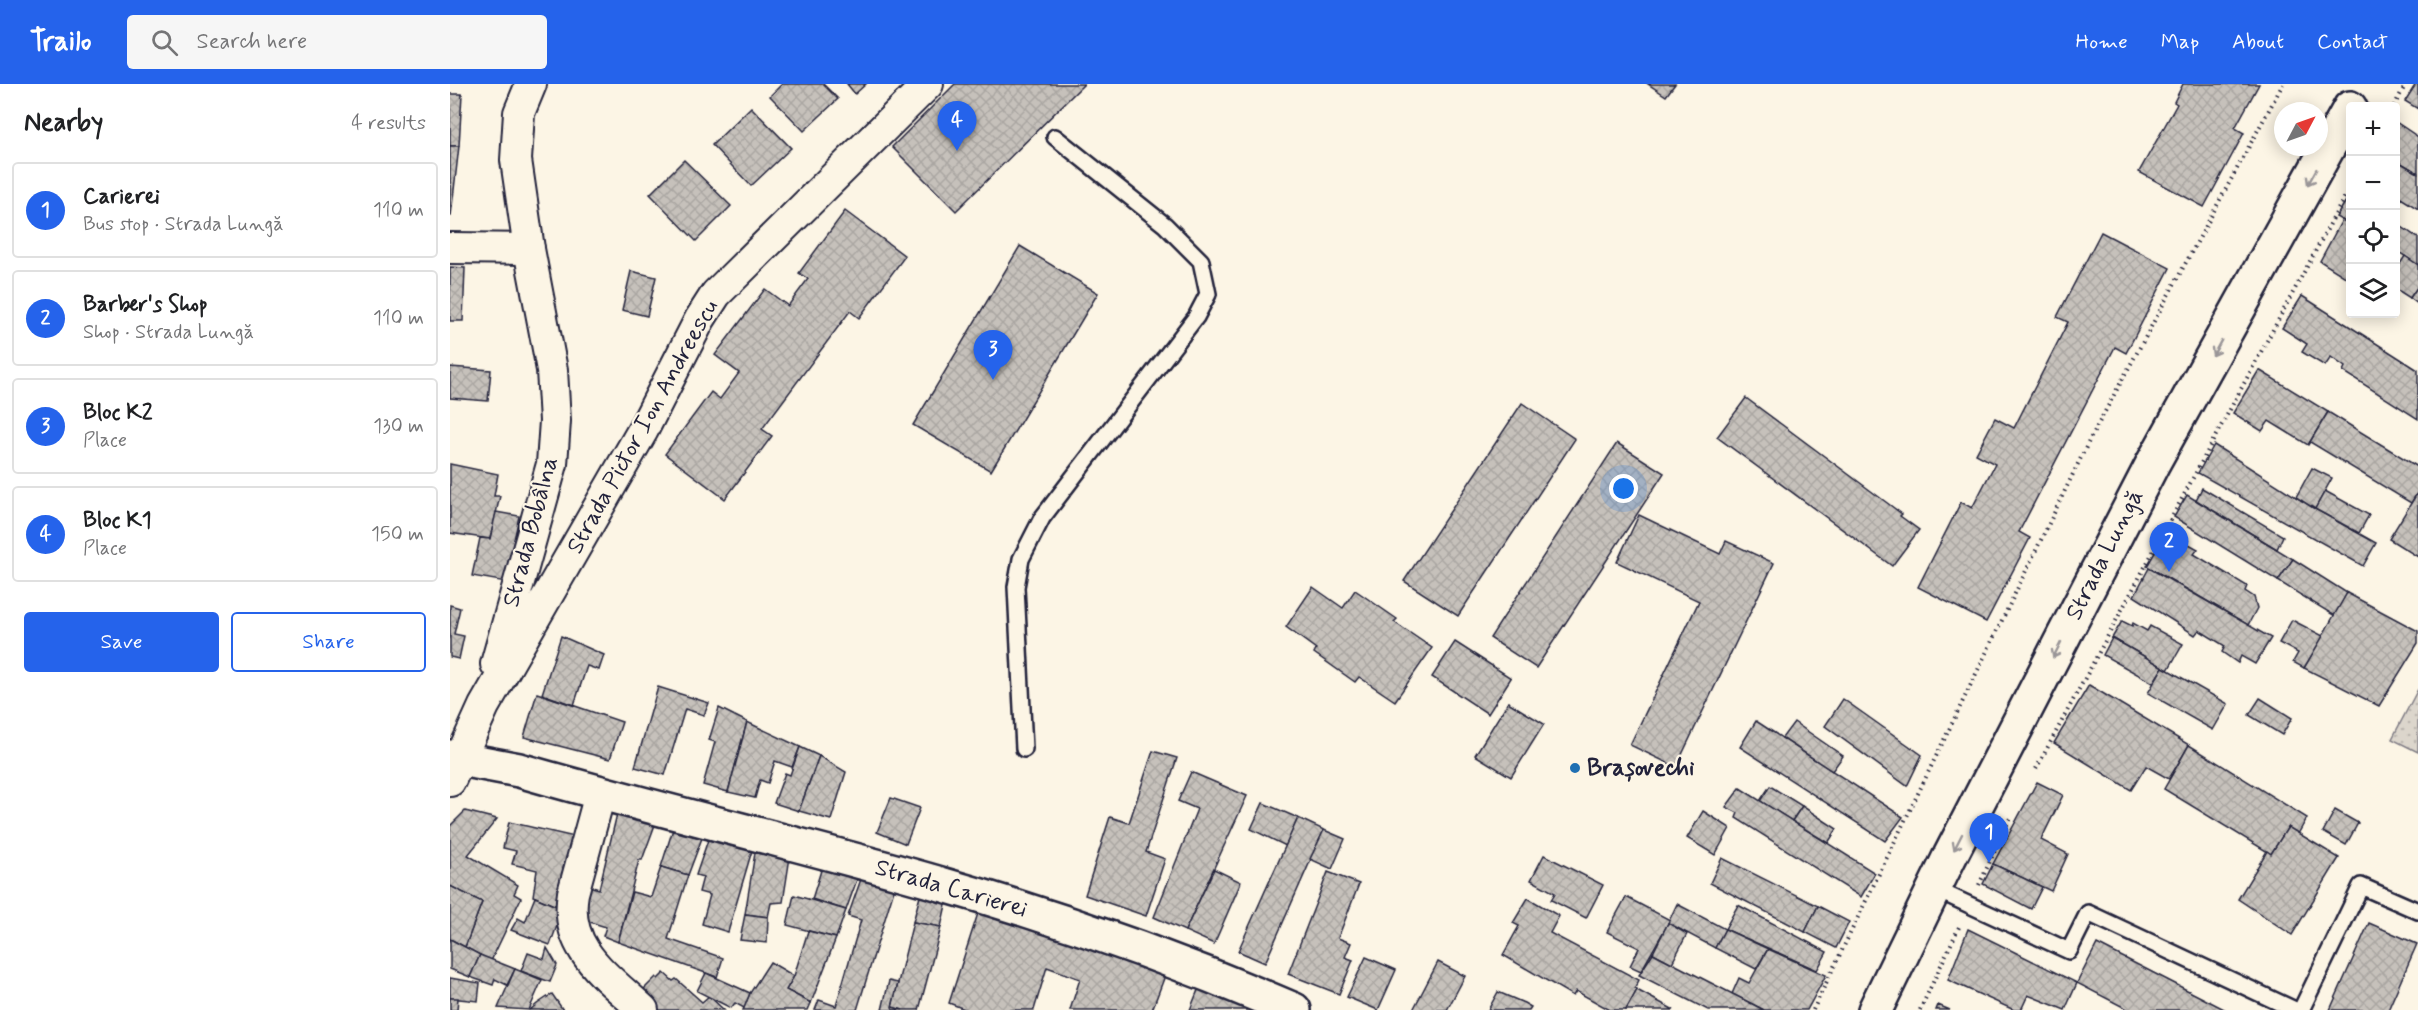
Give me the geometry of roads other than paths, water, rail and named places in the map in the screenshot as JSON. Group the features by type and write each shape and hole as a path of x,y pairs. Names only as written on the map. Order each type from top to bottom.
{"main road":[{"name":"Strada Lungă","path":"2354,102 2364,84"},
{"name":"Strada Lungă","path":"1875,1010 2153,463 2346,116"},
{"name":"Strada Carierei","path":"454,765 519,770 600,794 943,885 1094,933 1294,1010"}],"street":[{"name":"Strada Bobâlna","path":"484,706 552,465 555,421 552,370 529,249 516,160 519,114 531,84"},
{"name":"Strada Pictor Ion Andreescu","path":"454,765 484,706 644,430 700,319 716,294 928,84"},
{"path":"450,248 529,249"},
{"path":"600,794 573,893 570,909 572,928 586,955 643,1010"}],"lane":[{"path":"1024,749 1016,587 1021,559 1042,518 1196,317 1208,294 1201,261 1164,225 1055,137"},
{"path":"2301,1010 2361,886 2418,911"},
{"path":"1935,889 2069,951 2088,914 2295,1010"}],"place":[{"name":"Bloc K1","path":"957,151"},
{"name":"Bloc K2","path":"993,380"},
{"name":"Barber's Shop","path":"2169,572"},
{"name":"Brașovechi","path":"1575,768"},
{"name":"Carierei","path":"1989,863"}]}
